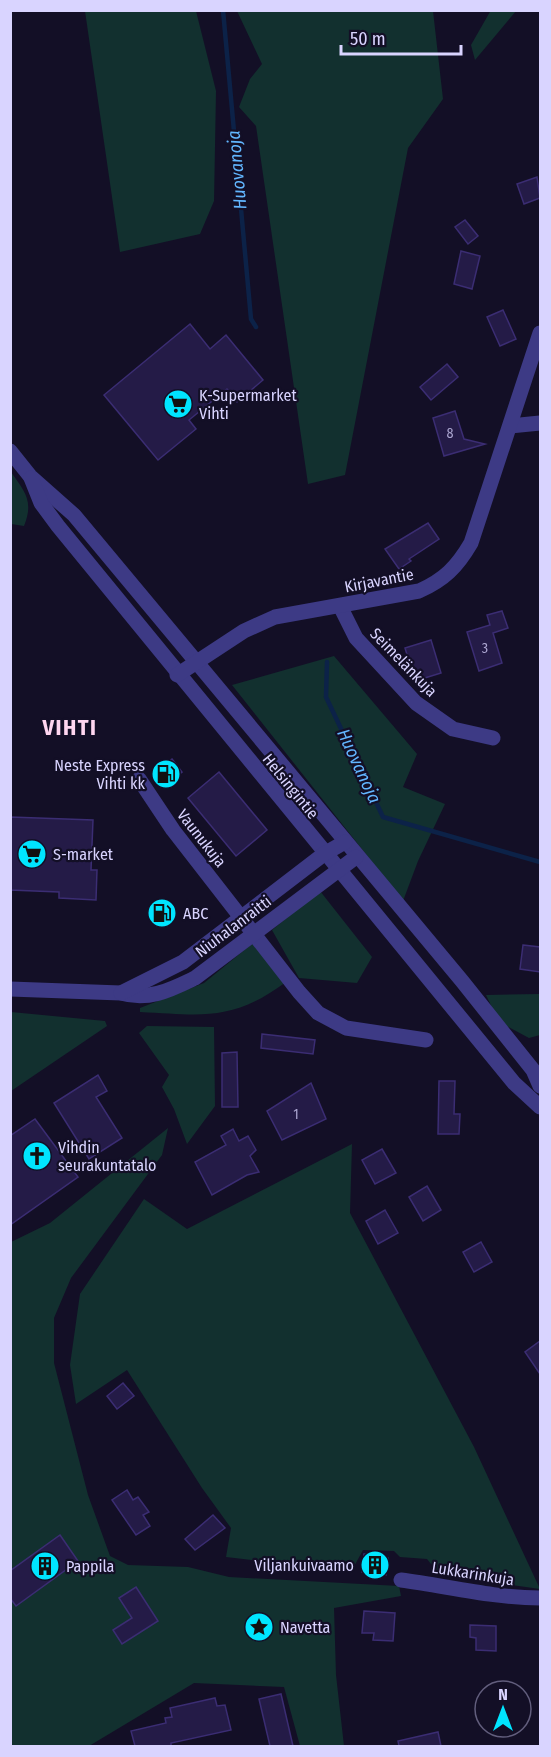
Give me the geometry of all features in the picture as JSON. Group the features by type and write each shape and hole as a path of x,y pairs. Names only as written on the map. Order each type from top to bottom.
{"street":[{"name":"Kirjavantie","path":"177,675 196,660 244,631 275,617 419,591 441,582 458,565 471,543 540,333"},
{"path":"510,426 540,423"},
{"name":"Helsingintie","path":"10,451 30,476 74,514 356,857 483,1008 537,1067 540,1086"},
{"name":"Helsingintie","path":"30,476 41,503 177,675 514,1083 540,1107"},
{"name":"Seimelänkuja","path":"340,606 356,638 416,704 453,729 492,738"},
{"name":"Vaunukuja","path":"139,779 160,813 318,1013 346,1028 426,1040"},
{"name":"Niuhalanraitti","path":"121,993 183,962 324,854 345,842"},
{"name":"Niuhalanraitti","path":"10,989 121,993 138,998 165,993 195,978 356,857"},
{"path":"514,1083 537,1067"},
{"name":"Lukkarinkuja","path":"401,1580 511,1598 540,1598"}],"green space":[{"path":"491,10 516,11 475,60 471,45"},
{"path":"85,11 196,11 216,91 214,201 200,234 120,252"},
{"path":"237,11 433,11 443,99 408,148 345,475 308,484 256,126 239,107 250,79 262,64"},
{"path":"11,472 24,491 28,503 24,526 11,524"},
{"path":"334,656 417,754 403,787 445,804 418,861 403,901 232,685"},
{"path":"320,891 372,957 357,983 299,978 272,930"},
{"path":"253,943 286,982 267,995 233,1010 216,1013 140,1012 140,1008 204,983"},
{"path":"540,994 540,1035 529,1038 499,1022 486,995"},
{"path":"11,1012 105,1021 107,1026 11,1091"},
{"path":"147,1026 214,1027 215,1106 187,1144 174,1109 162,1087 169,1075 139,1033"},
{"path":"168,1128 162,1155 71,1278 54,1318 54,1363 88,1495 110,1556 128,1565 188,1567 229,1577 399,1586 401,1596 334,1608 336,1675 344,1746 300,1746 284,1687 194,1683 89,1746 11,1746 11,1242 50,1223"},
{"path":"352,1144 350,1213 474,1447 540,1589 440,1575 427,1559 400,1557 394,1551 363,1550 351,1572 226,1557 231,1528 202,1488 127,1370 76,1404 70,1365 80,1294 144,1199 187,1229"}],"building":[{"path":"537,177 540,198 524,204 517,184"},
{"path":"465,220 478,236 468,244 455,227"},
{"path":"461,251 480,256 472,289 454,284"},
{"path":"503,310 516,339 500,346 487,317"},
{"path":"190,324 210,349 226,335 263,380 237,402 227,389 189,420 196,429 158,460 104,395"},
{"path":"447,364 458,377 431,400 420,387"},
{"path":"455,411 464,439 485,444 444,456 433,418"},
{"path":"428,523 439,539 409,559 411,561 399,569 385,549"},
{"path":"502,611 508,628 493,633 502,663 479,671 467,632 490,625 487,615"},
{"path":"431,640 441,673 415,681 405,648"},
{"path":"172,759 182,772 162,787 152,774"},
{"path":"219,772 267,830 236,856 188,798"},
{"path":"10,817 93,820 91,870 97,870 96,900 59,898 59,892 10,890"},
{"path":"163,901 174,915 160,926 149,912"},
{"path":"523,945 540,947 540,972 520,969"},
{"path":"262,1034 315,1040 313,1054 261,1048"},
{"path":"237,1052 238,1107 222,1107 222,1053"},
{"path":"98,1075 107,1091 96,1097 122,1138 89,1159 54,1103"},
{"path":"439,1081 455,1081 454,1114 460,1114 459,1134 438,1134"},
{"path":"311,1083 326,1119 282,1140 267,1111"},
{"name":"Vihdin seurakuntatalo","path":"35,1119 78,1177 10,1225 10,1136"},
{"path":"233,1129 239,1141 248,1136 256,1150 250,1156 259,1172 247,1175 212,1195 195,1162 226,1145 221,1136"},
{"path":"382,1149 396,1173 375,1184 362,1160"},
{"path":"427,1186 441,1210 423,1221 409,1197"},
{"path":"385,1210 398,1233 378,1244 366,1221"},
{"path":"481,1242 492,1262 474,1272 463,1252"},
{"path":"540,1341 540,1374 525,1352"},
{"path":"123,1383 134,1396 117,1409 107,1396"},
{"path":"127,1490 133,1500 138,1497 149,1512 143,1515 150,1526 136,1535 112,1500"},
{"path":"213,1515 225,1528 195,1550 185,1539"},
{"name":"Pappila","path":"60,1535 78,1561 16,1606 10,1598 10,1571"},
{"name":"Viljankuivaamo","path":"364,1554 388,1558 386,1575 362,1572"},
{"path":"136,1587 158,1621 122,1644 113,1630 132,1618 119,1598"},
{"path":"364,1611 395,1613 393,1641 373,1640 374,1633 362,1633"},
{"path":"470,1625 496,1626 496,1651 476,1650 476,1638 470,1637"},
{"path":"281,1694 293,1746 270,1746 259,1699"},
{"path":"215,1698 217,1706 225,1705 231,1730 171,1743 171,1746 135,1746 131,1731 166,1723 165,1718 172,1717 170,1708"},
{"path":"438,1732 441,1746 399,1746 398,1741"}],"waterway":[{"name":"Huovanoja","path":"223,10 251,319 256,327"},
{"name":"Huovanoja","path":"327,662 326,697 383,817 540,862"}],"place":[{"name":"K-Supermarket Vihti","path":"178,404"},
{"name":"Neste Express Vihti kk","path":"166,774"},
{"name":"S-market","path":"32,854"},
{"name":"ABC","path":"162,913"},
{"name":"Vihdin seurakuntatalo","path":"37,1156"},
{"name":"Viljankuivaamo","path":"375,1565"},
{"name":"Pappila","path":"45,1566"},
{"name":"Navetta","path":"259,1627"}],"district":[{"name":"VIHTI","path":"70,727"}]}
